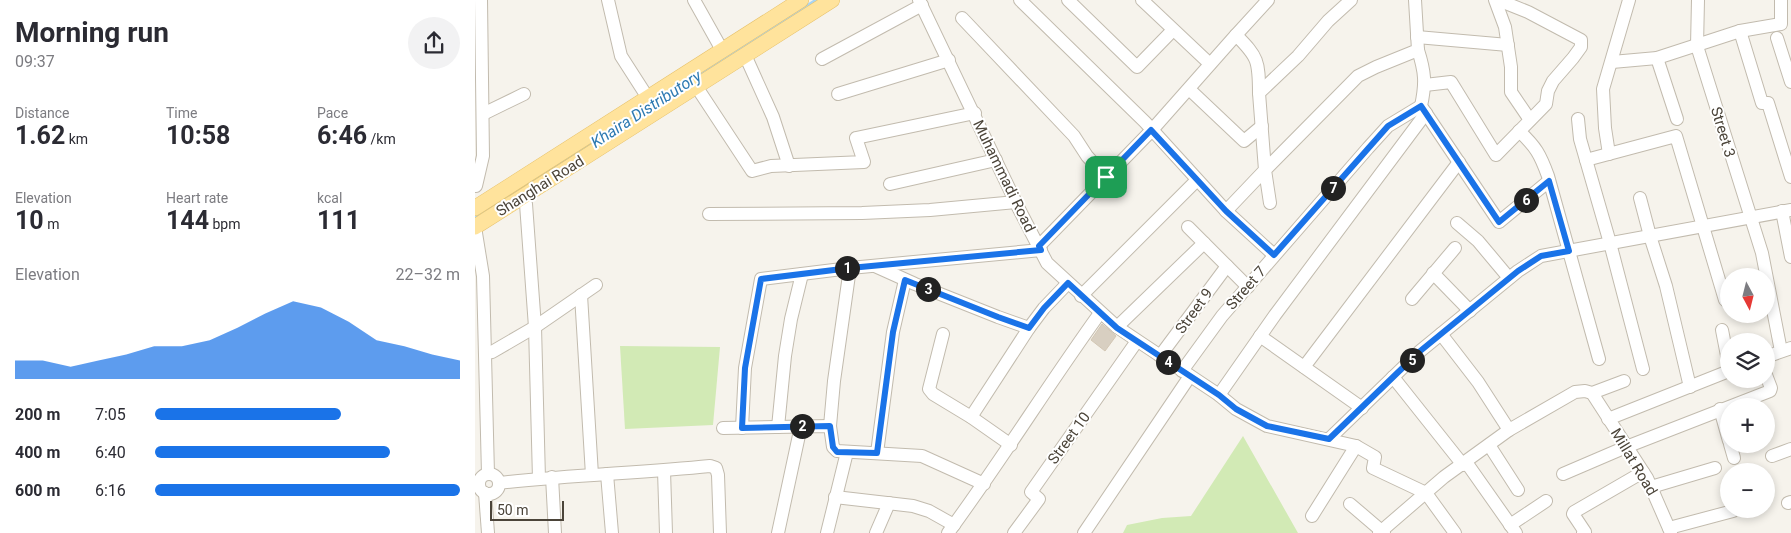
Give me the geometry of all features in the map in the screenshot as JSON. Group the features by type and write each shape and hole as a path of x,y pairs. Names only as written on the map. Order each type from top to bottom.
{"main road":[{"name":"Shanghai Road","path":"480,205 801,0"},
{"name":"Shanghai Road","path":"475,227 832,0"}],"street":[{"path":"480,205 476,185 483,156 483,114 478,66 481,0"},
{"path":"607,0 621,56 648,98"},
{"path":"694,0 722,50"},
{"path":"1020,0 1151,130 1226,211 1274,255"},
{"path":"1068,0 1137,67 1173,30"},
{"path":"1142,0 1210,64"},
{"path":"742,428 745,368 761,279 1040,248 1189,89 1268,0"},
{"path":"1259,93 1298,56 1328,21 1351,0"},
{"path":"1219,395 1424,109 1425,71 1417,44 1415,0"},
{"path":"1425,85 1451,82 1496,155 1546,104 1548,91 1553,81 1581,47 1581,40 1528,12 1496,0"},
{"path":"1496,0 1505,26 1511,67 1511,92 1530,120"},
{"path":"1609,154 1605,128 1603,90 1629,0"},
{"name":"Street 3","path":"1698,0 1697,46 1762,253 1786,350"},
{"path":"1612,62 1657,58 1740,32 1781,24 1781,0"},
{"path":"823,59 920,2"},
{"name":"Muhammadi Road","path":"920,2 1047,263 1117,328 1219,395 1236,409 1267,426 1356,446"},
{"path":"961,18 1074,136 1087,156 1106,177"},
{"path":"1740,32 1762,103 1768,103 1791,177"},
{"path":"1236,35 1252,51 1259,74 1265,170 1270,203"},
{"path":"1777,38 1791,82"},
{"path":"1226,211 1358,76 1417,44 1508,45"},
{"path":"745,55 773,117 789,166"},
{"path":"1657,58 1677,119"},
{"path":"838,94 949,60"},
{"path":"696,86 752,171 771,166 864,162 856,138 975,114"},
{"path":"1189,89 1245,141 1262,126"},
{"path":"483,114 524,94"},
{"path":"1424,109 1499,222 1549,181"},
{"name":"Street 7","path":"1084,533 1222,316 1388,126 1424,109"},
{"path":"1578,119 1585,160 1610,243 1643,369"},
{"path":"1519,131 1539,153 1549,181 1599,359"},
{"path":"1585,160 1676,136 1720,284"},
{"path":"890,184 997,160"},
{"path":"1304,367 1459,162"},
{"path":"1081,296 1197,180"},
{"path":"522,198 526,204 546,478 555,533"},
{"path":"1640,198 1666,286 1690,386"},
{"path":"709,214 930,210 1016,202"},
{"path":"1329,439 1441,334 1509,278 1541,256 1786,211 1791,258"},
{"path":"1457,223 1477,241 1509,278"},
{"path":"475,227 483,276 486,353 480,374 488,474"},
{"path":"1188,227 1248,286"},
{"path":"1117,328 1204,243"},
{"path":"1412,299 1455,248"},
{"path":"875,266 905,280 1029,328"},
{"name":"Street 9","path":"1160,356 1227,266"},
{"path":"850,268 834,381 830,426 833,447 837,452 922,456 984,484"},
{"path":"1433,273 1470,311"},
{"path":"779,427 785,356 791,319 802,274"},
{"path":"877,453 893,332 905,280"},
{"path":"971,417 1029,328 1044,308 1068,283"},
{"path":"486,353 492,352 535,327 595,285"},
{"path":"581,296 592,475"},
{"path":"835,497 913,506 929,511 951,529 1011,445 1100,313"},
{"path":"943,334 929,389 933,394 971,417 1011,445"},
{"path":"1441,334 1478,382 1509,430"},
{"path":"1260,336 1362,408"},
{"name":"Street 10","path":"1014,533 1039,498 1031,492 1137,341"},
{"path":"1608,419 1720,374"},
{"path":"1393,377 1465,463 1513,529 1546,501"},
{"path":"1350,504 1381,532 1426,493 1509,430 1575,392 1585,391 1592,393 1624,381"},
{"path":"1751,398 1770,391 1771,388"},
{"name":"Millat Road","path":"1592,393 1643,472 1670,531"},
{"path":"1563,474 1720,409"},
{"path":"778,533 801,426"},
{"path":"723,428 830,426"},
{"path":"1489,445 1518,490"},
{"path":"1311,516 1356,446 1375,457 1373,468 1426,493 1455,533"},
{"path":"1772,456 1791,450"},
{"path":"827,533 847,452"},
{"path":"1732,453 1734,458"},
{"path":"499,483 710,466 716,468 718,475 720,533"},
{"path":"1651,487 1715,468"},
{"path":"664,471 666,533"},
{"path":"1583,533 1585,532 1573,514 1574,512 1643,472"},
{"path":"480,488 490,494 495,492 499,483 497,478 488,474 480,480 480,488 488,533"},
{"path":"607,474 612,533"},
{"path":"876,533 889,503"},
{"path":"1670,531 1720,515"}],"green space":[{"path":"620,346 720,347 713,425 625,429"},
{"path":"1243,436 1298,533 1123,533 1127,525 1162,518 1191,516"}],"building":[{"path":"1102,324 1116,336 1105,351 1091,340"}],"waterway":[{"name":"Khaira Distributory","path":"475,218 816,0"}],"route":[{"path":"1421,106 1499,222 1549,181 1569,251 1541,256 1518,271 1419,352 1329,439 1267,426 1236,409 1219,395 1117,328 1068,283 1044,308 1029,328 905,280 893,332 877,453 837,452 833,447 830,426 742,428 745,368 761,279 826,270 1041,250 1039,246 1106,177 1151,130 1226,211 1274,255 1388,126 1421,106"}]}
